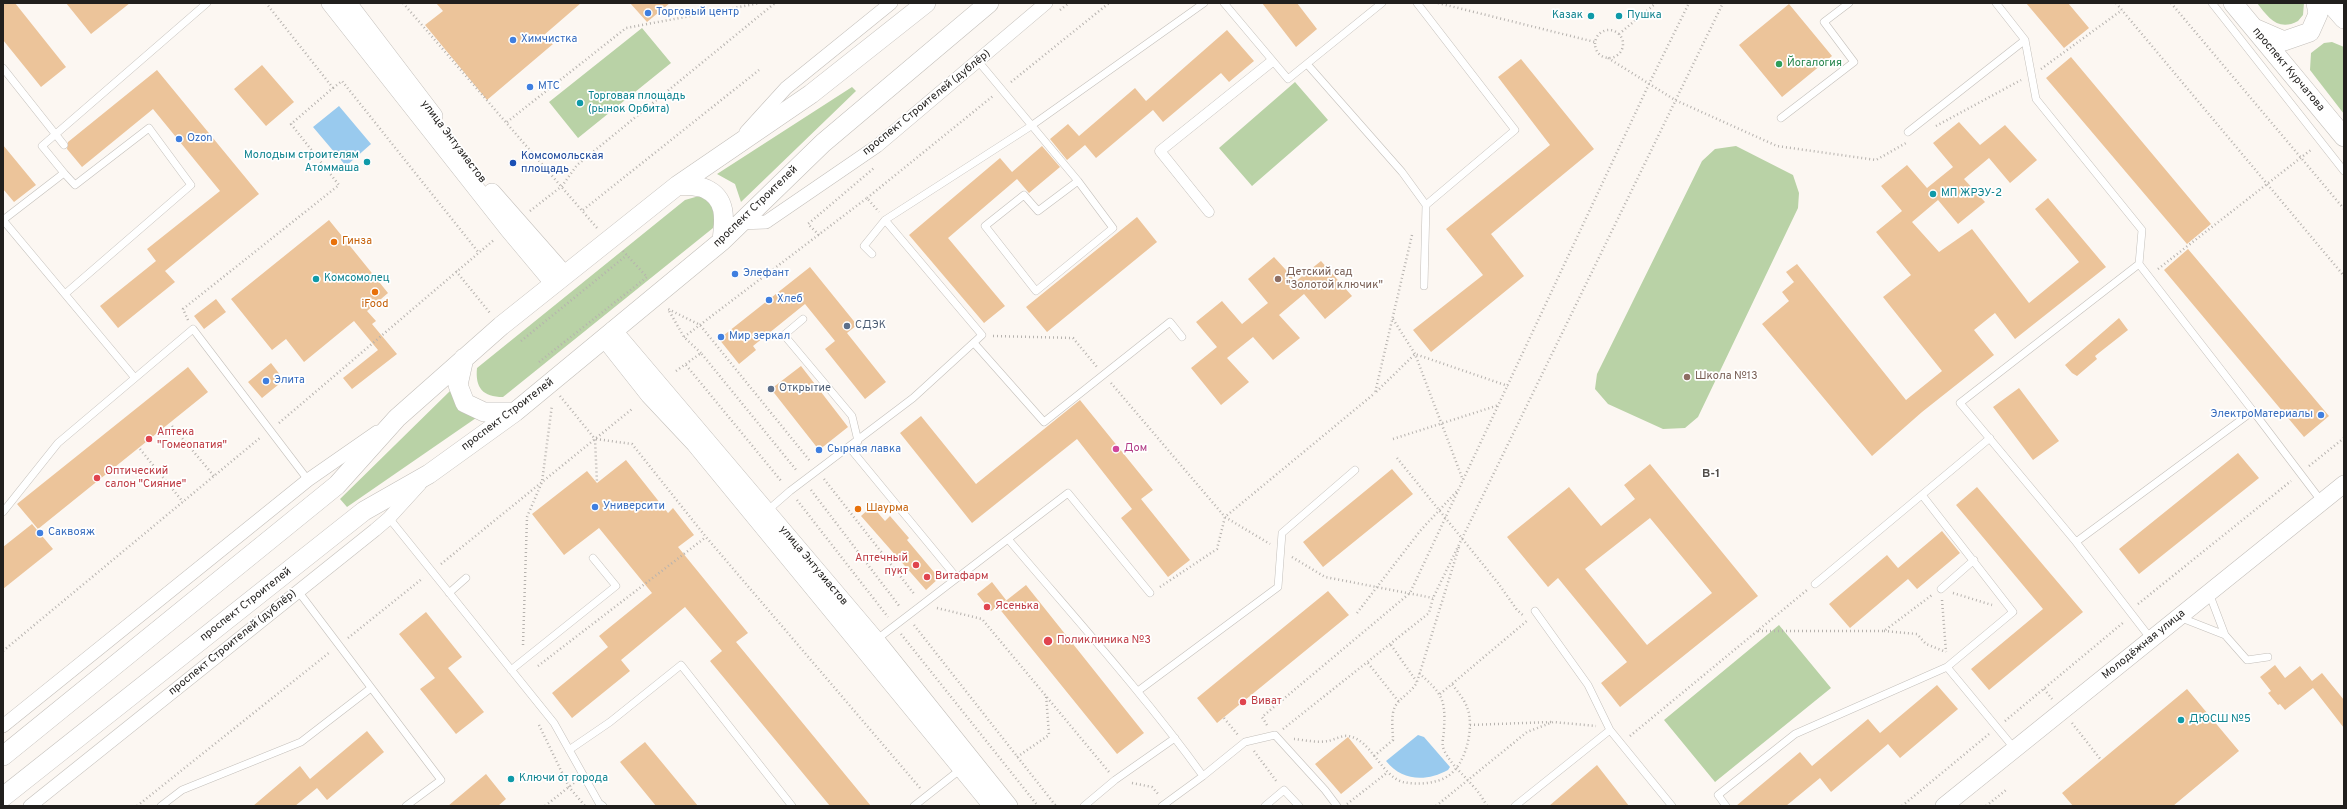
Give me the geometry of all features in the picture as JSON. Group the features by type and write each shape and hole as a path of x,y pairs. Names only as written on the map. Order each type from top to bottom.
{"main road":[{"path":"3,756 337,485 397,418 501,326 560,279 615,245 678,185 735,144 811,94 926,3"},
{"name":"проспект Строителей","path":"3,797 364,511 429,474 552,386 609,334 722,241 739,223 824,143 989,3"},
{"name":"проспект Курчатова","path":"2233,3 2251,27 2344,137"},
{"path":"2251,27 2284,40 2310,32 2318,14 2316,3"},
{"path":"2330,3 2344,19"},
{"path":"678,185 706,189 719,200 725,214 722,241"},
{"path":"464,358 458,385 465,403 484,412 515,412"}],"street":[{"path":"330,3 508,229 560,279"},
{"name":"улица Энтузиастов","path":"348,3 485,184 560,279"},
{"path":"735,144 786,88 891,3"},
{"name":"проспект Строителей (дублёр)","path":"739,223 766,222 877,146 1046,3"},
{"path":"1209,212 1160,151 1272,62"},
{"path":"609,334 649,394 695,444 992,806"},
{"name":"улица Энтузиастов","path":"609,334 767,511 876,640 1009,806"},
{"path":"3,726 308,480 397,418"},
{"name":"проспект Строителей (дублёр)","path":"30,806 389,518 429,474"},
{"name":"Молодёжная улица","path":"1944,806 2014,748 2344,484"}],"lane":[{"path":"65,294 191,185 149,128 75,185 42,146 207,3"},
{"path":"872,254 864,246 886,220 1031,126 1204,3"},
{"path":"1224,3 1272,62 1288,79 1382,3"},
{"path":"1417,3 1515,130 1426,205"},
{"path":"1781,118 1854,62 1824,22 1849,3"},
{"path":"1996,3 2025,40 2036,99 2142,230 2139,264 2322,502"},
{"path":"2212,3 2344,171"},
{"path":"1908,132 2025,40"},
{"path":"978,60 1078,181 1113,228 1036,291 984,226 1024,195 1038,212 1078,181"},
{"path":"1307,64 1402,172 1426,205 1424,286"},
{"path":"3,68 64,145"},
{"path":"64,173 3,220 135,378"},
{"path":"767,511 790,491 913,398 982,335 886,220"},
{"path":"2139,264 1960,403 2076,542 2151,639"},
{"path":"803,319 784,334 852,416 858,441"},
{"path":"974,343 1044,422 1170,322 1182,336"},
{"path":"3,512 58,443 193,329 308,480"},
{"path":"2076,542 2253,411"},
{"path":"1815,584 1990,438"},
{"path":"849,447 957,578"},
{"path":"1138,691 1278,588 1282,551 1282,532 1355,470"},
{"path":"876,640 1068,493 1150,593"},
{"path":"1726,806 1718,795 1795,734 1947,667 2012,612 1974,560 1922,494"},
{"path":"389,518 554,723 583,776 602,806"},
{"path":"1008,539 1138,691 1203,776"},
{"path":"511,670 616,586 593,558"},
{"path":"1941,589 1974,560"},
{"path":"449,592 466,578"},
{"path":"298,591 441,780 406,806"},
{"path":"2209,593 2226,635 2247,660 2268,657"},
{"path":"1535,610 1588,686 1610,730 1672,806"},
{"path":"2179,617 2226,635"},
{"path":"569,750 610,722 681,665 792,806"},
{"path":"1947,667 2014,748"},
{"path":"162,806 182,790 301,742 371,688"},
{"path":"1520,805 1610,730"},
{"path":"1164,804 1203,776 1245,742 1275,735 1325,790 1337,806"},
{"path":"1084,806 1115,780 1175,738"},
{"path":"914,806 962,769"},
{"path":"1265,806 1284,790 1299,806"}],"path":[{"path":"266,3 333,88"},
{"path":"403,3 583,210 650,280"},
{"path":"507,122 626,28 760,3"},
{"path":"526,214 562,186 577,165 775,3"},
{"path":"684,337 867,198 1109,3"},
{"path":"1438,3 1596,42"},
{"path":"1619,34 1656,3"},
{"path":"1452,684 1467,706 1470,726 1468,743 1455,769 1447,776 1422,784 1402,782 1388,772 1362,741 1348,736 1326,741 1275,735 1262,717 1410,593 1649,84 1689,3"},
{"path":"1248,756 1391,645 1429,613 1434,598 1462,538 1723,3"},
{"path":"2116,3 2344,276"},
{"path":"2171,3 2344,209"},
{"path":"1930,130 2052,63 2122,10"},
{"path":"1608,58 1617,56 1621,51 1623,42 1619,34 1615,31 1606,30 1601,33 1596,42 1597,51 1608,58 1649,84 1675,100 1777,146 1876,160 1910,141"},
{"path":"583,210 759,70"},
{"path":"193,329 183,309 339,185 291,124 342,81 478,253"},
{"path":"2148,276 2268,185 2321,142"},
{"path":"867,198 886,220"},
{"path":"1375,393 1414,227"},
{"path":"3,651 270,430 456,271 508,229"},
{"path":"521,341 627,255"},
{"path":"456,271 501,326"},
{"path":"539,362 647,276"},
{"path":"1056,806 907,617 805,481 701,353 684,337 668,309 700,325 818,471 923,605 982,619 1046,694 1115,780 1152,787 1164,804"},
{"path":"1392,318 1415,354 1463,481"},
{"path":"982,335 1073,338 1098,368"},
{"path":"676,371 701,353"},
{"path":"1415,354 1508,386"},
{"path":"1150,593 1216,549 1226,517 1375,393 1415,354"},
{"path":"686,365 790,491 894,626 1038,806"},
{"path":"1109,380 1226,517 1325,577 1434,598"},
{"path":"552,386 596,439 597,483"},
{"path":"542,482 552,386"},
{"path":"1393,439 1498,405"},
{"path":"137,806 432,571 632,409"},
{"path":"172,426 214,476"},
{"path":"1902,806 1997,728 2131,613 2344,438"},
{"path":"596,439 632,444 706,537 927,796"},
{"path":"140,450 183,502"},
{"path":"1397,458 1462,538 1517,610 1532,623"},
{"path":"1357,613 1420,531 1460,488"},
{"path":"519,680 706,537"},
{"path":"1374,756 1393,740 1393,719 1395,706 1413,689 1417,682 1462,538"},
{"path":"1629,737 1815,584"},
{"path":"1941,589 2012,612"},
{"path":"1884,631 1941,589"},
{"path":"1941,589 1947,667"},
{"path":"1440,694 1529,620"},
{"path":"1758,631 1884,631 1917,634 1926,644 1946,652"},
{"path":"1391,645 1417,682"},
{"path":"1368,663 1399,702"},
{"path":"1419,673 1435,686 1440,694 1444,714 1442,742 1444,750 1455,769 1468,780 1487,806"},
{"path":"1017,757 1049,735 1046,694"},
{"path":"1436,806 1527,732 1554,722"},
{"path":"1470,726 1554,722 1587,724 1610,730"},
{"path":"1259,761 1274,778"},
{"path":"1344,806 1388,772"},
{"path":"545,806 583,776"},
{"path":"569,787 585,806"},
{"path":"1986,806 2006,790"}],"green space":[{"path":"2257,3 2304,3 2303,15 2298,21 2291,24 2279,24 2270,18"},
{"path":"642,28 671,63 578,138 549,102"},
{"path":"2332,42 2344,47 2344,114 2310,70 2311,53 2324,43"},
{"path":"1295,82 1328,120 1252,186 1219,148"},
{"path":"852,87 856,91 741,202 735,184 717,174"},
{"path":"1736,146 1793,175 1799,193 1798,208 1698,417 1685,428 1663,429 1608,404 1595,389 1597,374 1702,161 1715,149"},
{"path":"699,196 708,201 715,213 715,223 713,228 503,397 490,395 482,390 477,381 477,368 685,200"},
{"path":"450,391 476,418 347,507 340,499"},
{"path":"1779,625 1831,688 1715,782 1664,720"}],"water":[{"path":"339,106 371,144 346,166 313,127"},
{"path":"1418,735 1424,737 1450,767 1448,770 1440,774 1423,778 1415,778 1399,773 1386,761"}],"building":[{"path":"3,3 15,3 66,67 41,87 3,40"},
{"path":"66,3 130,3 91,34"},
{"path":"436,3 581,3 544,35 553,44 487,100 425,25 443,11"},
{"name":"Торговый центр","path":"630,3 670,3 647,22"},
{"path":"1262,3 1297,3 1317,29 1296,47"},
{"path":"2026,3 2068,3 2089,28 2064,48"},
{"path":"1789,4 1832,56 1782,97 1739,45"},
{"path":"1227,30 1254,61 1229,82 1221,73 1163,122 1153,110 1096,158 1085,145 1067,160 1050,139 1068,124 1079,136 1135,88 1146,101"},
{"path":"2071,57 2211,224 2187,244 2046,78"},
{"path":"1521,59 1594,149 1491,234 1524,276 1431,352 1413,330 1483,275 1446,229 1550,145 1498,77"},
{"path":"262,65 294,102 266,126 234,89"},
{"path":"157,70 259,194 165,271 175,282 118,328 100,306 156,261 147,249 220,191 153,109 82,167 67,149 68,142"},
{"path":"1959,122 1980,145 2005,125 2037,160 2010,183 1989,158 1964,179 1985,202 1958,224 1938,200 1912,222 1939,252 1972,229 2029,303 2079,262 2035,209 2048,198 2106,267 2015,339 1995,313 1974,330 1994,355 1922,412 1872,456 1762,324 1789,301 1782,292 1794,282 1786,272 1797,264 1906,400 1942,371 1883,297 1911,275 1876,232 1902,211 1881,186 1907,165 1927,188 1953,167 1933,143"},
{"path":"3,145 36,185 14,202 3,189"},
{"path":"1042,146 1060,167 1029,193 1017,179 948,238 1005,306 984,323 909,235 1000,158 1012,172"},
{"path":"1137,217 1157,242 1047,332 1026,307"},
{"name":"Комсомолец","path":"329,220 388,293 367,311 376,321 372,324 397,354 352,389 343,378 378,350 354,321 304,362 286,339 272,350 231,299"},
{"path":"2188,249 2329,416 2304,437 2164,270"},
{"path":"1274,257 1296,281 1321,261 1352,296 1325,319 1304,294 1279,315 1300,338 1273,360 1253,337 1227,358 1249,382 1221,405 1191,368 1217,347 1196,322 1222,301 1242,324 1268,303 1248,279"},
{"path":"810,267 857,325 847,333 886,382 865,399 825,349 835,341 805,304 753,346 756,350 739,364 719,339"},
{"path":"216,299 226,312 204,329 194,316"},
{"path":"2119,318 2128,330 2095,356 2097,359 2077,376 2072,373 2065,365"},
{"name":"Элита","path":"271,363 284,380 262,398 248,382"},
{"path":"801,366 848,427 819,450 771,389"},
{"path":"188,367 208,392 38,529 17,504"},
{"path":"2019,388 2059,441 2033,460 1993,407"},
{"path":"1080,400 1153,490 1141,499 1190,560 1168,577 1121,518 1132,509 1077,439 972,523 900,433 921,416 976,484"},
{"path":"2238,453 2259,478 2139,574 2119,549"},
{"path":"626,460 668,513 673,508 694,535 678,547 748,633 736,642 871,806 830,806 710,661 722,651 685,607 621,660 630,671 572,718 552,693 608,647 599,636 652,593 599,528 564,555 532,514 587,471 597,483"},
{"path":"1650,464 1758,596 1620,707 1601,683 1627,662 1558,578 1548,587 1507,537 1569,487 1601,526 1635,499 1624,485","holes":["1650,518 1712,593 1647,645 1585,569"]},
{"path":"1392,469 1413,494 1323,567 1303,542"},
{"path":"1977,487 2083,612 1989,690 1971,669 2043,609 1956,505"},
{"path":"872,506 885,521 890,516 909,538 907,540 939,578 926,590 861,516"},
{"path":"32,524 53,549 3,589 3,547"},
{"path":"1942,531 1960,553 1917,589 1908,579 1850,628 1829,604 1887,555 1898,568"},
{"path":"992,582 1006,600 991,611 977,594"},
{"name":"Поликлиника №3","path":"1026,585 1144,733 1117,754 998,607"},
{"path":"1328,591 1349,615 1217,723 1197,698"},
{"path":"426,612 462,657 448,668 484,712 456,734 420,689 435,678 399,634"},
{"path":"2275,665 2285,678 2300,666 2312,681 2322,673 2344,700 2344,728 2313,688 2285,710 2280,704 2278,705 2268,693 2271,691 2260,677"},
{"path":"1937,685 1958,709 1900,758 1888,744 1831,792 1820,778 1786,806 1736,806 1800,752 1812,766 1868,719 1880,733"},
{"name":"ДЮСШ №5","path":"2187,689 2239,751 2173,806 2073,806 2062,793"},
{"path":"367,731 384,752 327,800 317,788 295,806 253,806 300,766 310,779"},
{"path":"1348,737 1373,768 1341,794 1315,764"},
{"path":"645,742 698,806 656,806 620,762"},
{"path":"1597,765 1629,806 1549,806"},
{"path":"486,774 506,799 498,806 448,806"}],"place":[{"name":"Торговый центр","path":"648,13"},
{"name":"Казак","path":"1591,16"},
{"name":"Пушка","path":"1619,16"},
{"name":"Химчистка","path":"513,40"},
{"name":"Йогалогия","path":"1779,64"},
{"name":"МТС","path":"530,87"},
{"name":"Торговая площадь (рынок Орбита)","path":"580,103"},
{"name":"Ozon","path":"179,139"},
{"name":"Молодым строителям Атоммаша","path":"367,162"},
{"name":"Комсомольская площадь","path":"513,163"},
{"name":"МП ЖРЭУ-2","path":"1933,194"},
{"name":"Гинза","path":"334,242"},
{"name":"Элефант","path":"735,274"},
{"name":"Комсомолец","path":"316,279"},
{"name":"Детский сад \"Золотой ключик\"","path":"1278,279"},
{"name":"iFood","path":"375,292"},
{"name":"Хлеб","path":"769,300"},
{"name":"СДЭК","path":"847,326"},
{"name":"Мир зеркал","path":"721,337"},
{"name":"Школа №13","path":"1687,377"},
{"name":"Элита","path":"266,381"},
{"name":"Открытие","path":"771,389"},
{"name":"ЭлектроМатериалы","path":"2321,415"},
{"name":"Аптека \"Гомеопатия\"","path":"149,439"},
{"name":"Дом","path":"1116,449"},
{"name":"Сырная лавка","path":"819,450"},
{"name":"Оптический салон \"Сияние\"","path":"97,478"},
{"name":"Университи","path":"595,507"},
{"name":"Шаурма","path":"858,509"},
{"name":"Саквояж","path":"40,533"},
{"name":"Аптечный пукт","path":"916,565"},
{"name":"Витафарм","path":"927,577"},
{"name":"Ясенька","path":"987,607"},
{"name":"Поликлиника №3","path":"1048,641"},
{"name":"Виват","path":"1243,702"},
{"name":"ДЮСШ №5","path":"2181,720"},
{"name":"Ключи от города","path":"511,779"}],"district":[{"name":"В-1","path":"1711,475"}]}
